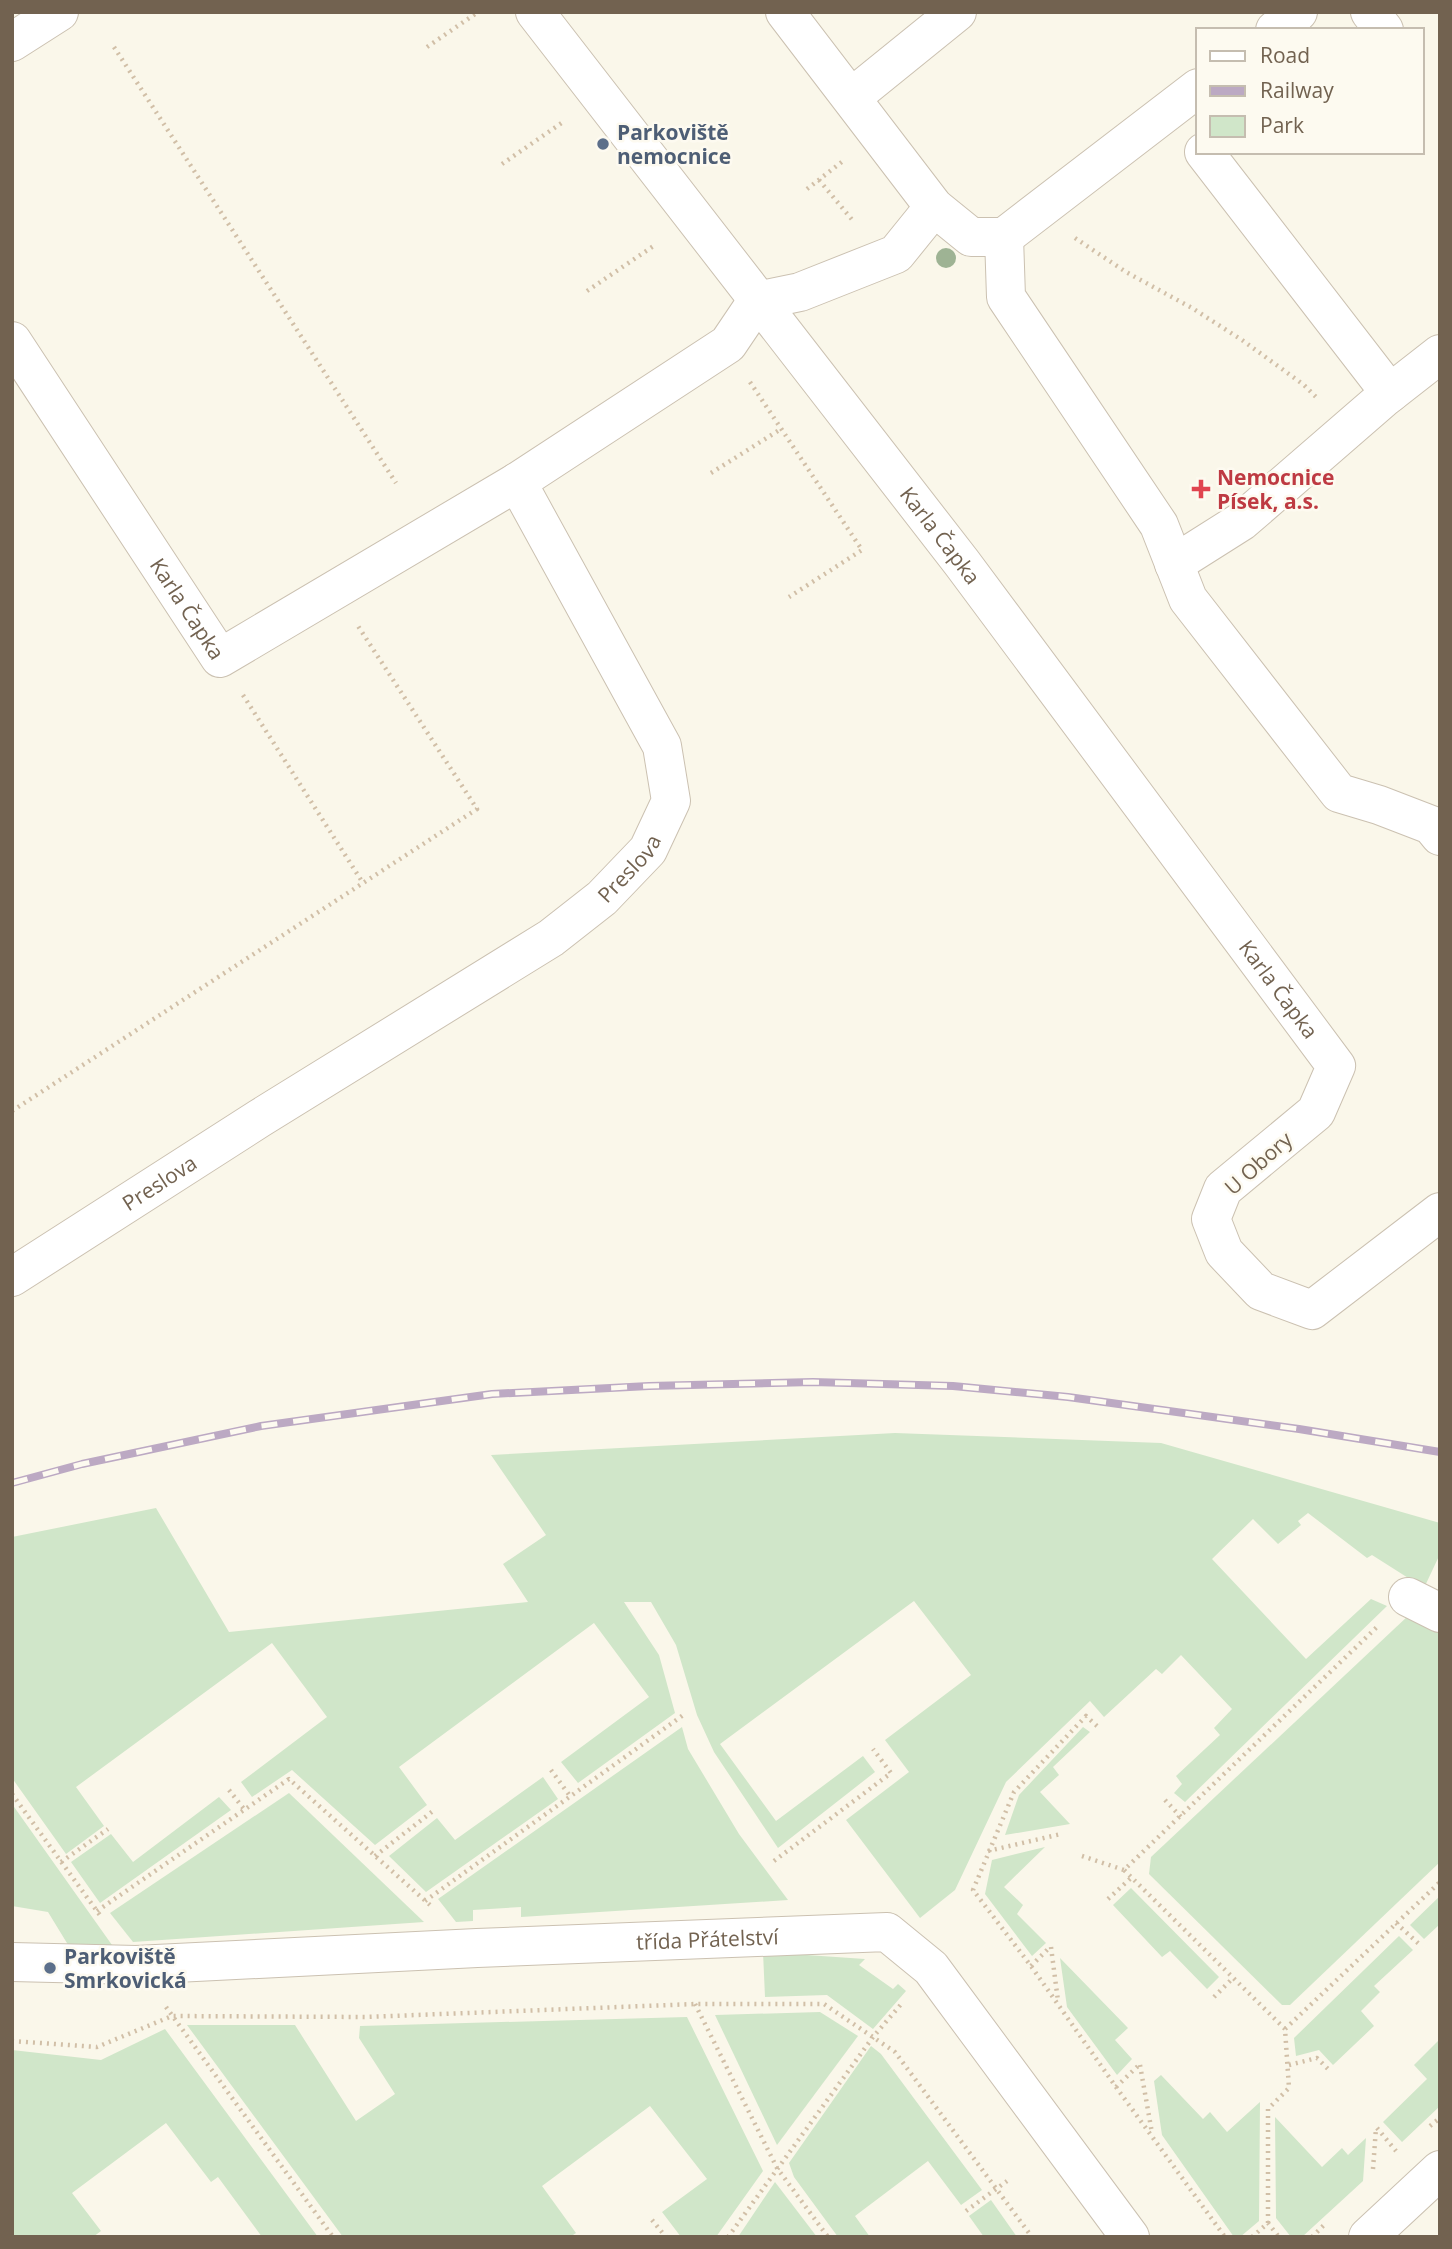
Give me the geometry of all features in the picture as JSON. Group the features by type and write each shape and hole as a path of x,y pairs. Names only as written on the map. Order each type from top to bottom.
{"street":[{"path":"12,42 59,12"},
{"name":"Karla Čapka","path":"535,12 962,563 1336,1066"},
{"path":"785,12 934,207 971,237 1019,226 1184,99 1196,138"},
{"path":"852,97 957,12"},
{"path":"1278,28 1298,12"},
{"path":"1370,12 1382,28"},
{"path":"1206,154 1390,393"},
{"path":"517,482 728,344 757,301 800,292 896,254 934,207"},
{"path":"1019,226 1006,297 1158,525 1188,599 1339,793 1437,827"},
{"name":"Karla Čapka","path":"12,341 220,658 517,482"},
{"path":"1174,564 1242,521 1390,393 1440,354"},
{"name":"Preslova","path":"12,1277 260,1118 551,937 602,898 648,850 671,801 662,746 517,482"},
{"name":"U Obory","path":"1336,1066 1316,1112 1223,1189 1211,1219 1224,1252 1261,1291 1312,1310 1440,1212"},
{"name":"třída Přátelství","path":"12,1962 136,1965 887,1932 931,1969 1130,2237"},
{"path":"1368,2237 1440,2170"}],"path":[{"path":"427,47 478,12"},
{"path":"114,47 396,483"},
{"path":"502,164 563,122"},
{"path":"807,189 846,158"},
{"path":"819,180 853,222 866,220"},
{"path":"1019,226 1062,229 1126,272 1192,308 1304,385 1349,428"},
{"path":"587,291 654,245"},
{"path":"748,378 862,550 789,597"},
{"path":"712,472 781,429"},
{"path":"12,1111 477,809 335,590"},
{"path":"220,658 363,883"},
{"path":"1124,1870 1424,1605"},
{"path":"425,1901 686,1713"},
{"path":"1097,1726 1086,1716 1013,1792 973,1890 1031,1966 1225,2237"},
{"path":"775,1861 891,1773 873,1749"},
{"path":"551,1770 570,1796"},
{"path":"97,1911 289,1779 477,1948"},
{"path":"229,1790 244,1809"},
{"path":"12,1794 333,2237"},
{"path":"1165,1800 1181,1817"},
{"path":"374,1856 433,1811"},
{"path":"61,1862 108,1829"},
{"path":"987,1851 1061,1834"},
{"path":"1082,1856 1124,1870 1285,2029 1289,2088 1268,2109 1268,2223 1279,2237"},
{"path":"1108,1899 1132,1877"},
{"path":"1285,2029 1440,1882"},
{"path":"1396,1923 1419,1944"},
{"path":"1031,1966 1051,1947 1058,2005"},
{"path":"728,2237 873,2037 931,1969"},
{"path":"1214,1997 1233,1978"},
{"path":"695,2004 777,2168 828,2237"},
{"path":"12,2041 97,2047 172,2015 366,2017 695,2004 824,2004 895,2052 1032,2237"},
{"path":"1289,2065 1317,2058 1329,2070"},
{"path":"1116,2087 1140,2065 1153,2137"},
{"path":"1372,2181 1376,2128 1399,2155"},
{"path":"965,2211 1007,2181"},
{"path":"652,2220 666,2237"},
{"path":"1252,2237 1268,2223"}],"green space":[{"path":"895,1433 1161,1443 1440,1523 1440,1554 1424,1588 1372,1555 1367,1558 1308,1513 1298,1521 1301,1525 1278,1544 1253,1519 1212,1559 1306,1659 1371,1599 1387,1606 1185,1802 1174,1793 1182,1784 1176,1776 1220,1735 1214,1728 1232,1709 1181,1655 1162,1674 1156,1669 1104,1717 1090,1701 1006,1782 955,1890 920,1918 846,1820 909,1772 885,1740 971,1675 914,1601 720,1744 776,1821 863,1756 875,1772 778,1848 714,1752 697,1715 676,1645 651,1602 624,1602 659,1655 675,1713 578,1783 561,1762 649,1697 594,1623 399,1767 427,1805 375,1845 292,1770 252,1797 241,1782 327,1717 272,1643 76,1787 104,1826 66,1854 12,1778 12,1537 156,1508 229,1632 528,1602 503,1564 546,1535 491,1455"},
{"path":"1409,1615 1440,1629 1440,1862 1290,2005 1282,2005 1149,1874 1151,1857"},
{"path":"682,1727 688,1749 739,1834 788,1900 521,1917 521,1907 473,1910 473,1921 456,1922 438,1899"},
{"path":"1083,1727 1090,1732 1053,1767 1059,1775 1040,1792 1070,1824 1005,1835 1019,1795"},
{"path":"543,1777 558,1799 426,1892 389,1856 437,1818 455,1840"},
{"path":"289,1793 424,1922 133,1942 110,1913"},
{"path":"219,1797 231,1810 100,1903 71,1862 111,1834 133,1862"},
{"path":"12,1804 112,1945 70,1948 48,1912 12,1906"},
{"path":"1045,1847 1004,1887 1023,1905 1017,1914 1046,1943 1032,1956 985,1894 992,1860"},
{"path":"1131,1888 1219,1977 1207,1989 1170,1951 1162,1957 1113,1905"},
{"path":"1440,1896 1440,1924 1424,1939 1410,1925"},
{"path":"1399,1936 1413,1950 1374,1986 1380,1992 1361,2011 1374,2026 1333,2065 1319,2050 1296,2056 1294,2038"},
{"path":"763,1952 865,1959 859,1965 893,1989 898,1984 906,1991 873,2029 827,1995 765,1997"},
{"path":"1060,1958 1128,2028 1115,2040 1132,2059 1117,2075 1067,2007"},
{"path":"820,2012 858,2036 777,2145 715,2015"},
{"path":"687,2017 763,2171 716,2237 681,2237 662,2212 707,2179 650,2106 542,2186 576,2233 570,2237 343,2237 187,2025 295,2025 356,2121 395,2094 359,2038 360,2026"},
{"path":"165,2029 318,2237 262,2237 218,2177 211,2182 166,2123 72,2193 101,2231 93,2237 12,2237 12,2050 101,2060"},
{"path":"1440,2039 1440,2106 1402,2142 1383,2122 1427,2079 1414,2065"},
{"path":"871,2046 881,2054 982,2190 961,2205 928,2161 855,2216 870,2237 838,2237 794,2177 789,2163"},
{"path":"1161,2075 1203,2119 1210,2112 1227,2132 1260,2102 1259,2221 1240,2237 1234,2237 1162,2135 1154,2081"},
{"path":"1275,2117 1322,2167 1342,2148 1348,2155 1366,2138 1363,2181 1302,2237 1291,2237 1276,2218"},
{"path":"775,2182 817,2237 738,2237"},
{"path":"991,2200 1017,2237 984,2237 969,2216"}],"railway":[{"path":"12,1483 82,1464 261,1426 492,1394 649,1386 813,1382 953,1386 1068,1397 1299,1429 1440,1452"}],"place":[{"name":"Parkoviště nemocnice","path":"603,144"},
{"name":"Nemocnice Písek, a.s.","path":"1201,489"},
{"name":"Parkoviště Smrkovická","path":"50,1968"}]}
